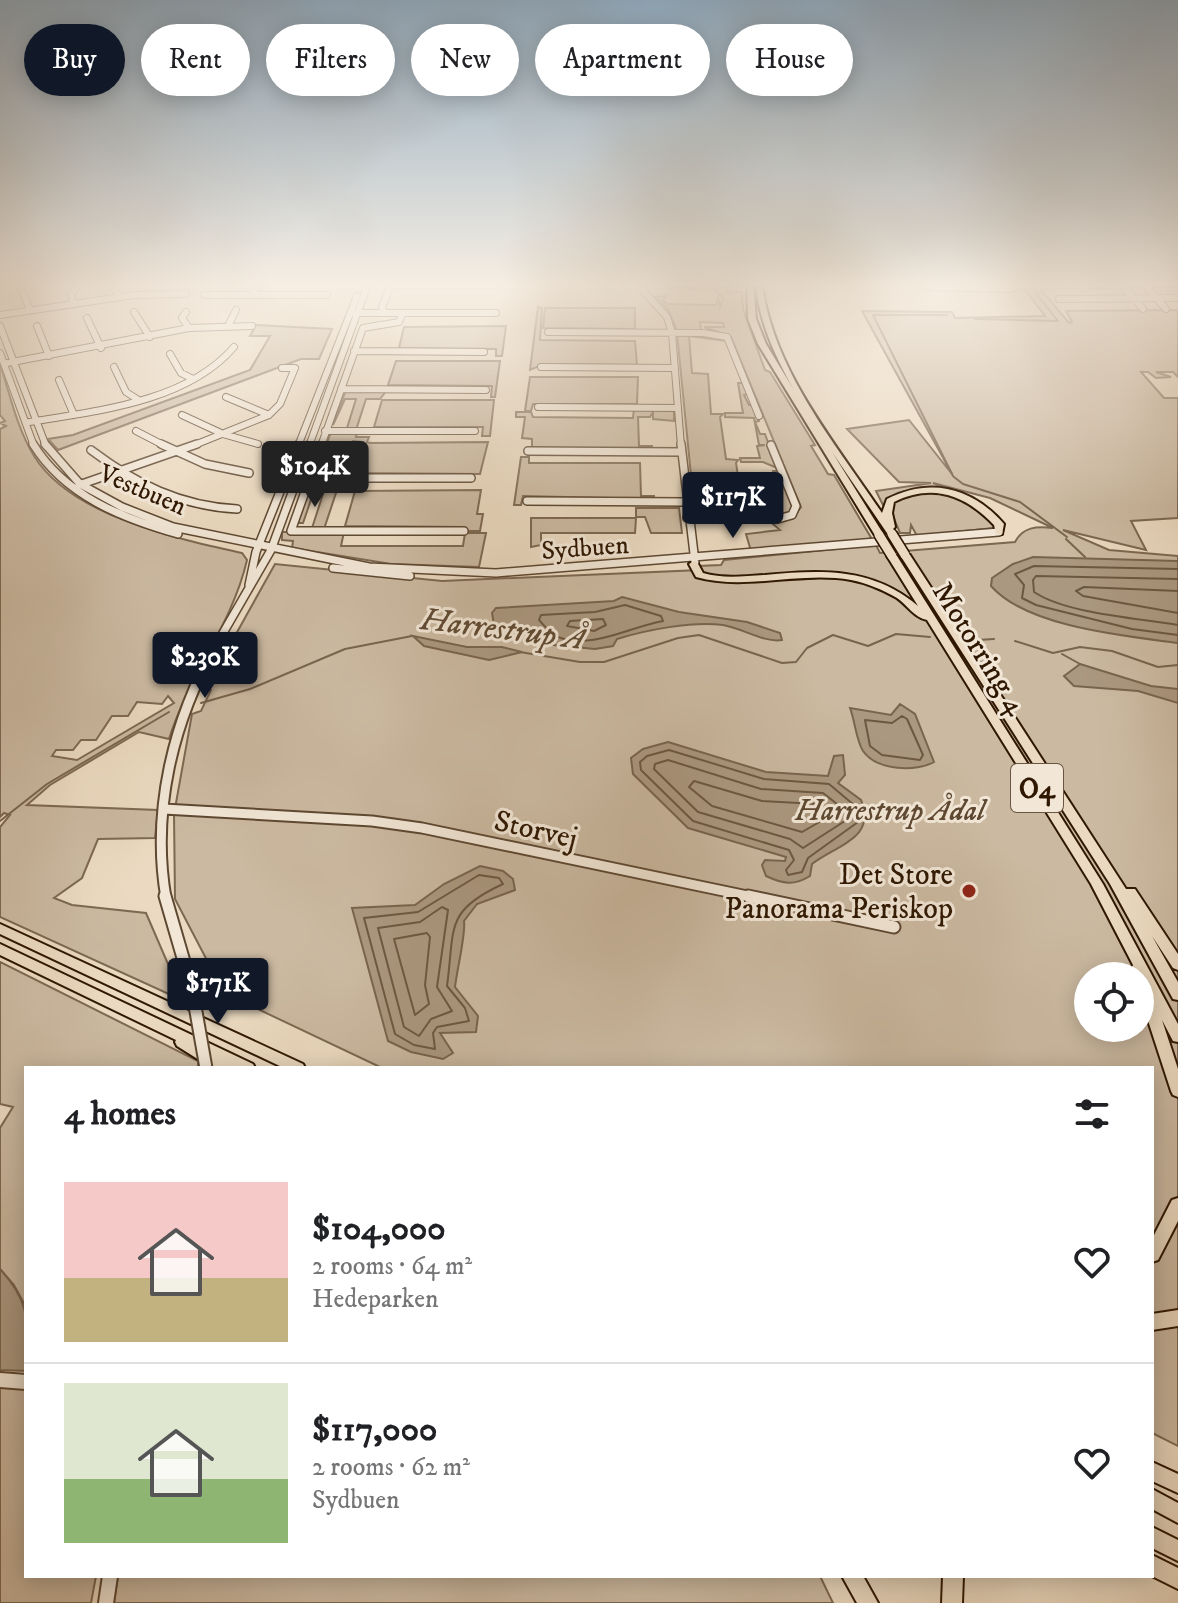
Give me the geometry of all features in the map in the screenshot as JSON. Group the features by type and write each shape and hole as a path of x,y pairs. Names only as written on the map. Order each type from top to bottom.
{"highway":[{"name":"Motorring 4","path":"771,359 1133,947 1178,1037"},
{"name":"Motorring 4","path":"781,359 1071,812 1152,945 1178,995"},
{"path":"892,534 887,513 890,501 904,493 925,490 971,499 1000,526 999,532"},
{"name":"O4","path":"695,561 699,575 717,580 817,573 847,574 874,581 895,590 939,630"},
{"path":"1071,812 1112,864 1178,965"},
{"path":"0,929 294,1066"},
{"path":"1133,947 1147,1005 1178,1091"},
{"path":"0,949 244,1066"},
{"path":"153,1022 221,1066"},
{"path":"1154,1251 1178,1205"},
{"path":"1154,1322 1178,1318"},
{"path":"1154,1472 1178,1484"},
{"path":"1154,1500 1178,1513"},
{"path":"1154,1538 1178,1551"},
{"path":"1154,1566 1178,1579"},
{"path":"853,1578 868,1603"},
{"path":"952,1603 953,1578"}],"street":[{"name":"Vestbuen","path":"5,359 8,363"},
{"name":"Vestbuen","path":"7,359 30,422 55,460 80,484 122,507 173,527 257,550"},
{"path":"8,363 33,359"},
{"path":"173,359 181,373 193,379"},
{"path":"30,422 74,415 137,399 220,367 226,359"},
{"path":"247,592 257,550 334,359"},
{"path":"206,1066 192,989 167,905 162,861 164,809 187,702 270,552 339,359"},
{"path":"351,359 291,531 464,531"},
{"path":"674,359 687,518 695,561"},
{"path":"736,359 759,416"},
{"path":"114,367 126,392 137,399"},
{"path":"541,367 675,368"},
{"path":"72,487 177,452 269,415 280,404 295,368 282,368"},
{"path":"59,380 74,415"},
{"path":"341,389 486,390"},
{"path":"226,397 269,415"},
{"path":"313,406 335,406"},
{"path":"538,407 678,408"},
{"path":"182,415 223,434 258,444"},
{"name":"Vestbuen","path":"30,422 33,444 45,462 72,487 113,511 165,531 257,550"},
{"path":"136,431 221,471 249,473"},
{"path":"325,431 475,431"},
{"path":"687,518 778,519 792,515 796,506 771,445"},
{"path":"91,450 118,472 179,502 208,509 237,509"},
{"path":"528,451 682,452"},
{"path":"309,478 471,478"},
{"path":"527,501 687,502"},
{"name":"Sydbuen","path":"257,550 360,572 439,578 536,576 999,532"},
{"name":"Storvej","path":"164,809 372,821 422,828 894,927"},
{"path":"0,1380 24,1382"},
{"path":"106,1603 110,1578"}],"green space":[{"path":"257,359 319,359 301,359 58,450 48,439 73,435 250,370"},
{"path":"531,359 636,359 637,365 544,364 530,370"},
{"path":"680,359 691,359 692,373 708,374 711,414 723,414 720,417 726,459 738,460 743,509 756,509 759,514 760,508 779,508 773,471 779,471 794,505 792,512 782,516 695,516"},
{"path":"740,359 761,359 765,370 770,372 815,445 811,446 828,474 834,475 873,541 751,551 746,534 780,530 767,519 795,515 801,507"},
{"name":"Harrestrup Ådal","path":"888,359 1178,359 1178,377 1173,372 1156,372 1171,377 1156,378 1148,372 1141,372 1164,398 1178,398 1178,518 1131,521 1146,550 1063,530 1109,550 1178,556 1178,1446 1154,1434 1154,1066 378,1066 224,993 175,899 174,814 192,714 201,711 211,690 207,686 275,564 442,581 700,570 698,566 721,565 724,560 876,545 880,553 1015,542 1022,533 1031,529 1053,528 990,498 933,483 949,490 904,491 883,505 876,491 931,483 899,482 847,429 909,420 952,474"},
{"path":"396,361 500,361 495,397 491,397 492,386 388,385"},
{"path":"0,364 18,423 34,456 51,477 73,494 128,522 242,553 247,560 231,606 177,716 169,739 139,732 50,785 27,805 158,810 155,838 98,839 82,878 54,898 72,905 146,913 184,1001 0,917 0,827 10,815 4,813 0,817 0,429 6,426 0,423 5,421 0,415","holes":["168,696 174,703 77,760 52,756 56,750 73,750 81,740 96,740 112,716 128,716 137,702 162,704"]},
{"path":"530,377 638,377 637,404 533,404 531,411 525,411"},
{"path":"738,383 745,383 749,394 744,395 749,405 754,405 759,421 755,422 760,434 765,434 777,468 763,462 741,462 740,458 760,458 757,446 765,445 759,445 754,418 725,417 725,413 743,413"},
{"path":"346,390 387,390 380,399 366,399 356,430 335,428 347,428 356,399 345,399 333,425"},
{"path":"382,400 494,400 490,436 482,436 483,427 374,427"},
{"path":"634,408 674,409 674,421 653,419 653,412 650,417 638,417 639,446 652,446 652,451 532,447 532,439 522,438 525,417 516,417 516,412 531,412 533,417 633,418"},
{"path":"331,432 357,432 356,437 369,437 367,442 371,443 488,442 480,474 353,473 363,442 353,441 341,476 330,475 340,442 330,442 321,471 317,471"},
{"path":"521,457 529,457 529,463 640,463 641,496 654,496 654,499 523,496 521,505 514,505"},
{"path":"313,478 341,479 340,484 355,484 353,489 337,490 324,529 312,528 324,491 314,491 303,523 298,523"},
{"path":"481,490 477,514 483,514 480,531 465,531 464,527 345,526 355,491"},
{"path":"908,493 946,494 964,499 994,523 994,528 917,536 911,525 910,533 900,533 890,509 893,501"},
{"path":"636,508 679,508 682,533 651,533 645,517 636,517"},
{"path":"531,518 636,518 635,533 541,533 541,545 531,547"},
{"path":"282,532 344,532 341,546 463,546 465,533 486,533 479,567 391,564 292,548 293,541 282,540"},
{"path":"0,962 198,1061 198,1066 24,1066 24,1303 0,1269 0,1128 13,1107 0,1104"},
{"path":"0,1385 24,1387 24,1578 96,1578 91,1603 0,1603"},
{"path":"118,1578 821,1578 833,1603 114,1603"}],"water":[{"path":"1033,557 1178,561 1178,643 1105,633 1052,620 1007,600 991,586 992,578 1013,564"},
{"path":"622,597 679,612 747,622 780,633 782,640 768,639 723,625 697,624 641,632 617,639 613,646 595,649 553,645 535,628 494,624 492,613 496,608 614,601"},
{"path":"413,636 467,647 502,647 522,652 489,660 424,646"},
{"path":"1080,664 1151,686 1178,689 1178,703 1138,691 1074,686 1064,676"},
{"path":"900,704 915,714 934,762 897,768 878,763 863,751 850,708 891,715"},
{"path":"668,742 766,772 828,776 834,756 843,755 845,775 838,783 861,800 864,823 852,839 812,864 810,876 794,883 772,879 766,876 762,865 765,860 785,861 786,857 688,828 633,774 631,758 643,749"},
{"path":"480,866 503,871 513,879 515,890 477,904 464,921 455,987 478,1016 476,1032 440,1033 453,1053 443,1059 411,1052 388,1041 352,908 415,905 444,884"},
{"path":"0,1269 11,1282 24,1309 24,1371 0,1370"}],"waterway":[{"path":"895,359 953,476"},
{"path":"954,477 963,484 1020,502 1067,537"},
{"path":"1066,539 1085,557"},
{"name":"Harrestrup Å","path":"520,652 580,662 604,662 678,638 699,635 782,663 796,662 807,648 833,635 868,646 896,634 930,637"},
{"name":"Harrestrup Å","path":"201,703 250,689 345,649 412,636"},
{"name":"Harrestrup Å","path":"978,640 994,639"},
{"name":"Harrestrup Å","path":"1015,641 1053,653 1080,647 1112,651 1158,667 1178,665"},
{"path":"1062,654 1080,664"},
{"name":"Harrestrup Å","path":"0,821 47,784 169,712"}],"place":[{"name":"Det Store Panorama Periskop","path":"969,891"}]}
